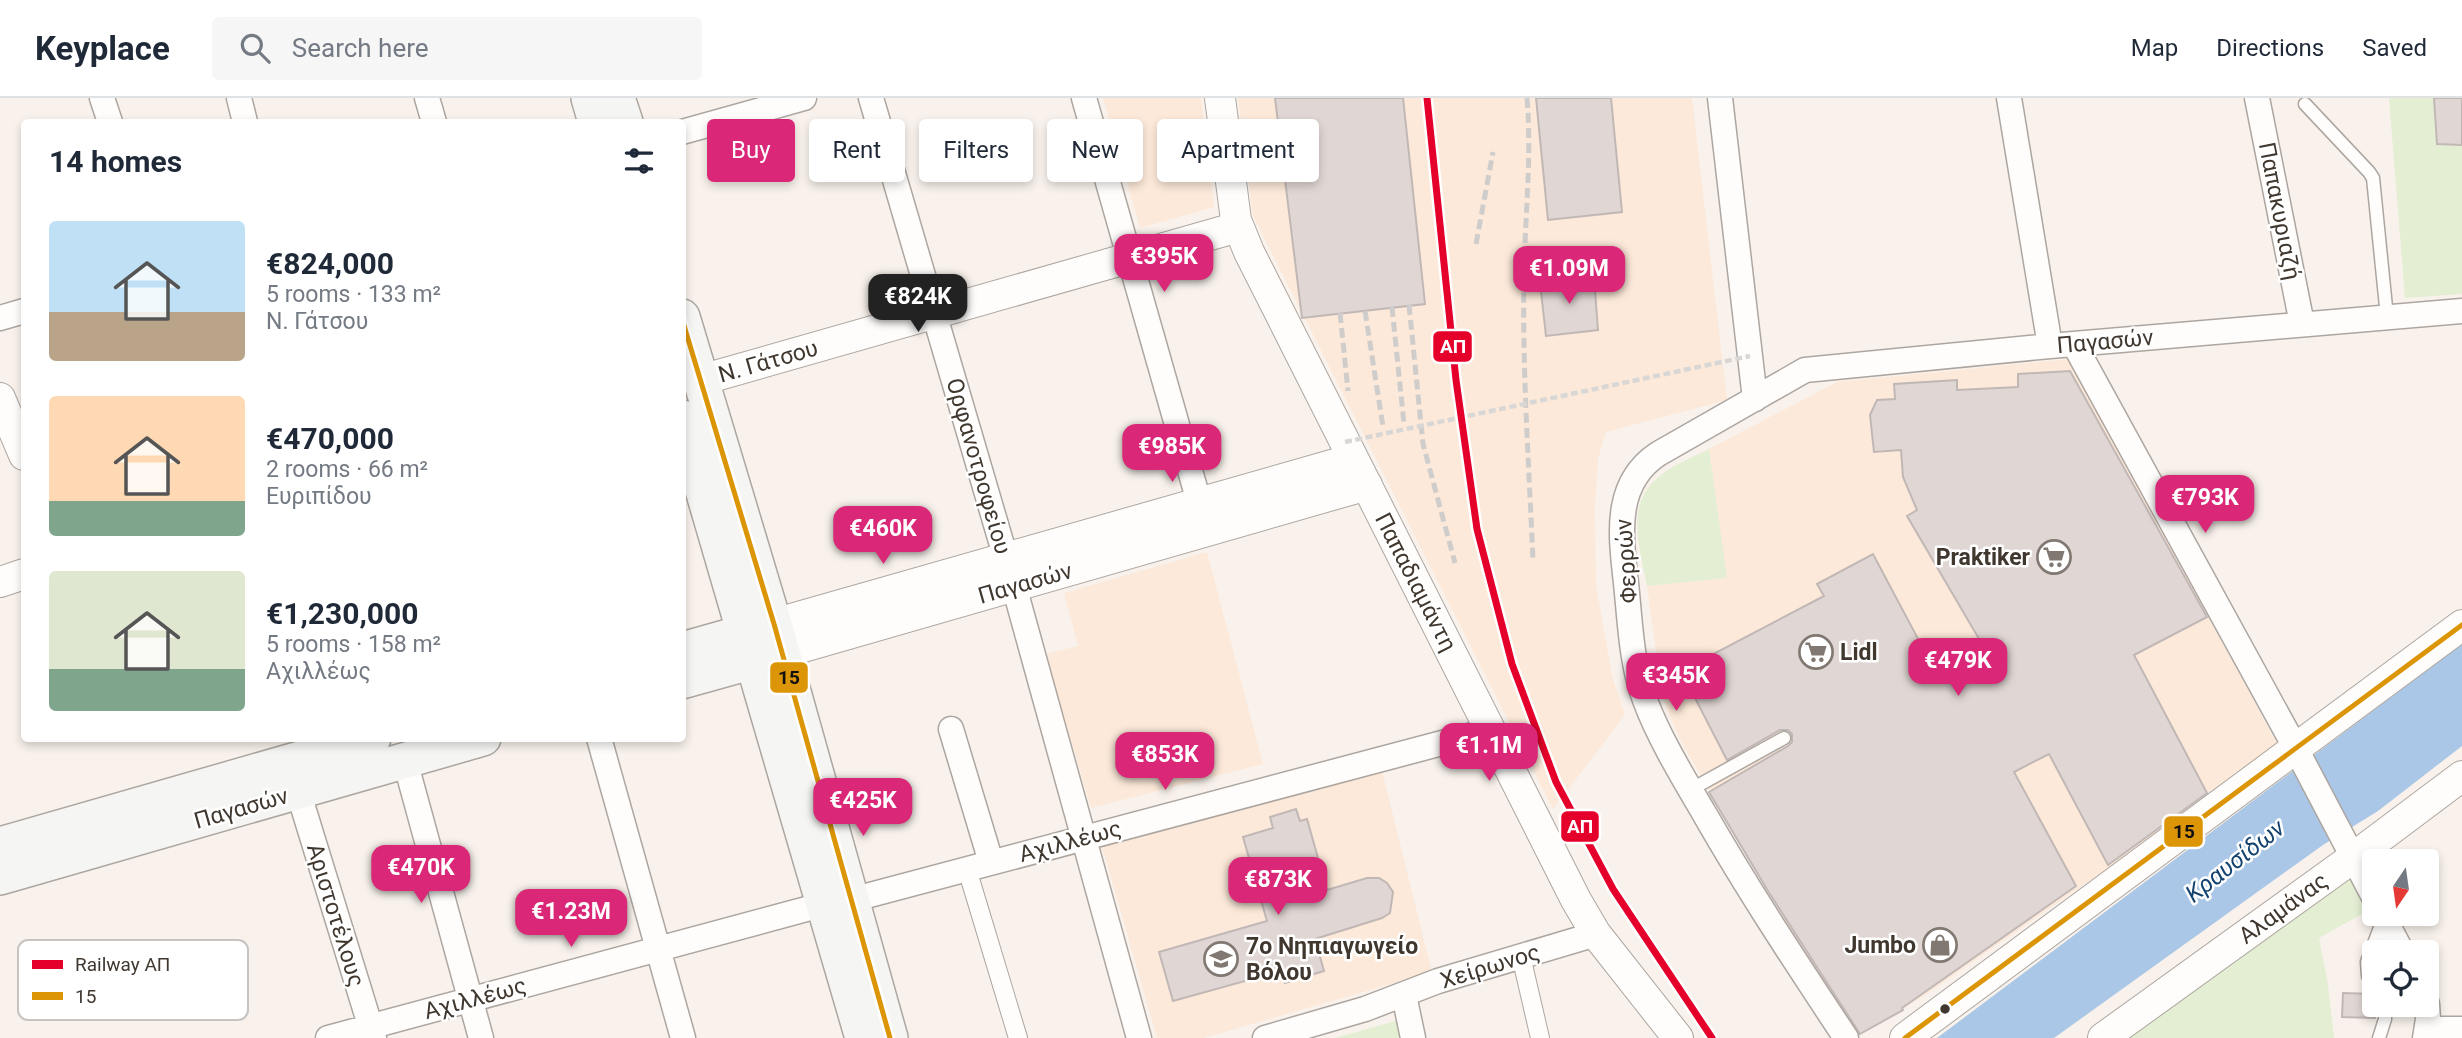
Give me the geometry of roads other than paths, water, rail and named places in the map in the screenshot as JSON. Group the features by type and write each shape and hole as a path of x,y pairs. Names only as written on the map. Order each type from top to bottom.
{"main road":[{"path":"589,98 595,119"},
{"path":"617,98 624,119"},
{"path":"686,330 701,380 764,642 839,902 890,1038"},
{"path":"686,429 764,642"},
{"name":"Παγασών","path":"686,650 764,642"},
{"name":"Παγασών","path":"686,679 764,642"},
{"name":"Παγασών","path":"0,845 360,742"},
{"name":"Παγασών","path":"0,877 290,764 405,761 469,742"},
{"path":"839,902 863,1038"}],"street":[{"path":"102,98 109,119"},
{"path":"239,98 244,119"},
{"path":"427,98 433,119"},
{"path":"686,131 804,98"},
{"name":"Ορφανοτροφείου","path":"872,98 1014,586 1139,1038"},
{"path":"1084,98 1199,502"},
{"name":"Παπαδιαμάντη","path":"1220,98 1238,227 1576,900 1596,934 1678,1038"},
{"path":"1720,98 1755,399"},
{"path":"2009,98 2050,346"},
{"name":"Παπακυριαζή","path":"2258,98 2302,324"},
{"name":"Ν. Γάτσου","path":"701,380 1238,227"},
{"name":"Παγασών","path":"1755,399 1805,370 2462,311"},
{"path":"0,318 21,312"},
{"path":"2074,344 2362,873"},
{"path":"0,398 21,448"},
{"name":"Φερρών","path":"1755,399 1651,458 1631,484 1622,511 1623,558 1637,676 1650,710 1690,790 1775,931 1846,1038"},
{"name":"Παγασών","path":"764,642 1005,558 1199,502 1349,450"},
{"name":"Παγασών","path":"764,642 1014,586 1367,485"},
{"path":"0,582 21,576"},
{"path":"1905,1038 2462,625"},
{"path":"951,729 991,862"},
{"name":"Αχιλλέως","path":"328,1038 373,1032 470,1000 1491,730"},
{"path":"600,742 683,1038"},
{"path":"405,761 481,1038"},
{"name":"Αριστοτέλους","path":"290,764 373,1032"},
{"name":"Αλαμάνας","path":"2103,1038 2462,776"},
{"path":"967,869 1018,1038"},
{"name":"Χείρωνος","path":"1265,1038 1365,1009 1438,981 1596,934"},
{"path":"1521,956 1540,1038"},
{"path":"1404,995 1413,1038"}],"lane":[{"path":"2305,104 2373,178 2387,317"},
{"path":"1690,790 1784,738"},
{"path":"2379,1038 2385,1017"}],"water":[{"name":"Κραυσίδων","path":"2462,644 2462,746 2378,811 2323,845 2054,1038 1937,1038"}],"railway":[{"path":"1527,98 1529,142 1524,345 1533,561"},
{"path":"1476,244 1493,152"},
{"path":"1409,305 1423,444 1455,563"},
{"path":"1392,307 1404,424"},
{"path":"1365,311 1383,427"},
{"path":"1340,313 1348,391"}],"rail line":[{"name":"ΑΠ","path":"1427,98 1456,380 1477,529 1512,664 1556,782 1613,889 1712,1038"}],"place":[{"name":"Praktiker","path":"2054,557"},
{"name":"Lidl","path":"1816,652"},
{"name":"Jumbo","path":"1940,945"},
{"name":"7ο Νηπιαγωγείο Βόλου","path":"1221,959"}]}
